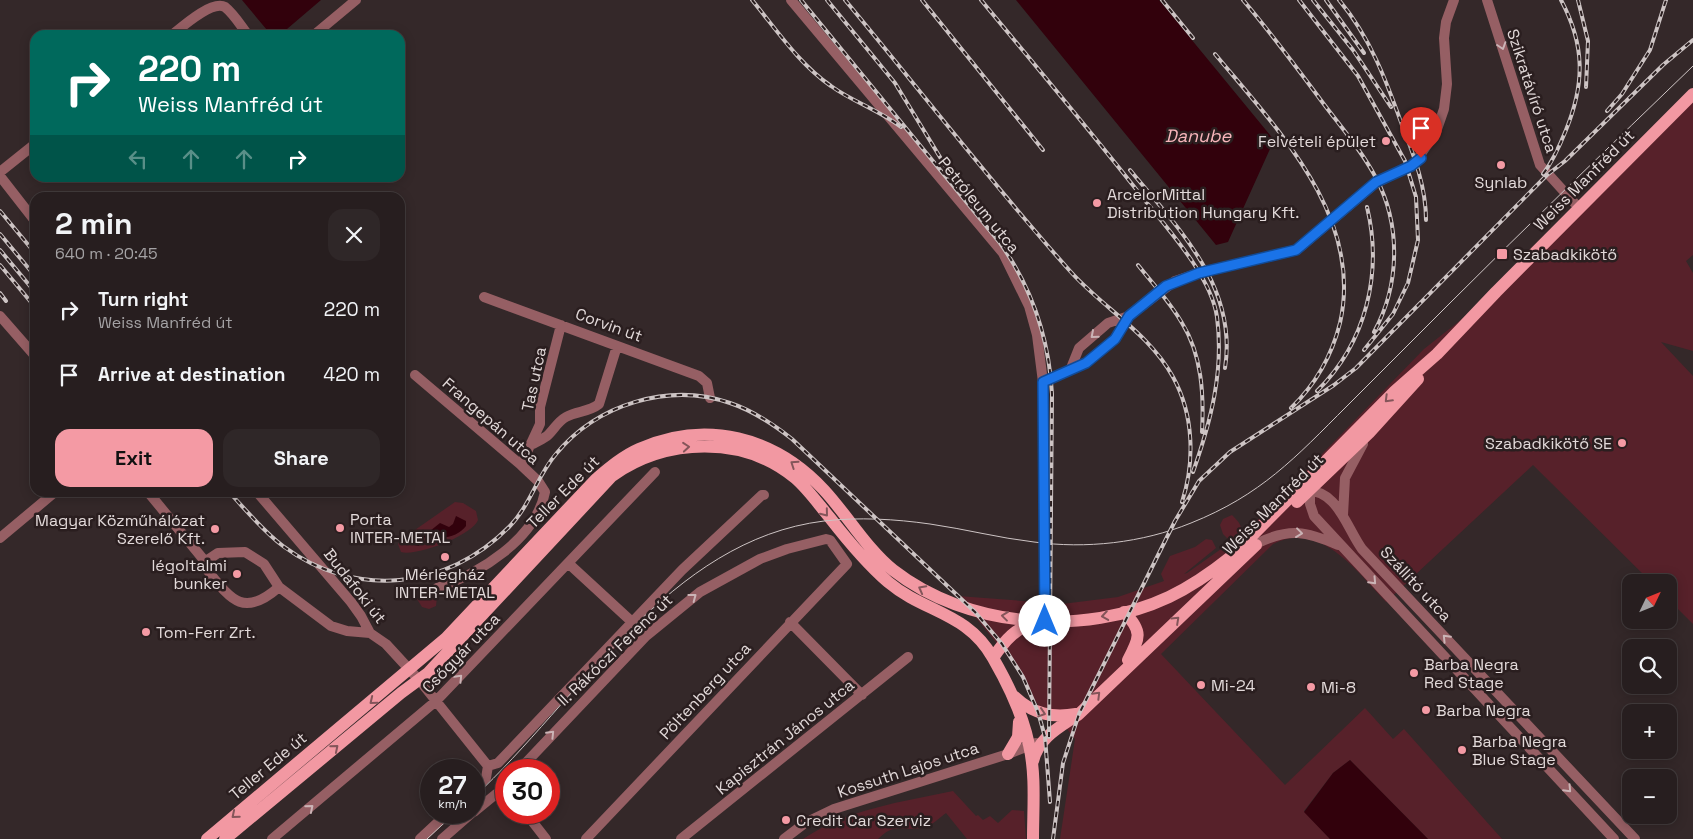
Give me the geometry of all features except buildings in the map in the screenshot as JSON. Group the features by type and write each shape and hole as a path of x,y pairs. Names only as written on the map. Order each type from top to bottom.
{"main road":[{"name":"Weiss Manfréd út","path":"1045,621 1086,619 1124,612 1168,597 1209,575 1232,556 1395,391 1437,354 1693,94"},
{"name":"Weiss Manfréd út","path":"1045,737 1078,714 1258,543 1403,398 1437,354"},
{"name":"Teller Ede út","path":"207,839 446,638 596,479 638,449 658,442 713,433 742,438 779,453 799,466 826,491 867,543 892,568 915,586 942,600 975,612 1045,621"},
{"name":"Teller Ede út","path":"225,839 441,661 603,485 626,466 660,451 688,446 732,449 775,465 795,479 853,548 890,584 920,603 950,616 969,628 993,658"},
{"name":"Weiss Manfréd út","path":"1124,612 1137,626 1139,631 1135,647 1124,669"},
{"path":"1033,839 1030,746 1011,693 993,658 1002,644 1018,629 1045,621"},
{"path":"1011,693 1030,709 1049,716 1078,714"},
{"path":"1018,710 1018,737 1008,754 1020,756 1032,766"},
{"path":"1032,766 1036,751 1045,737"}],"street":[{"path":"320,30 356,0"},
{"name":"Petróleum utca","path":"791,0 1003,254 1029,306 1037,335 1043,382 1045,621"},
{"path":"1071,368 1079,348 1108,323 1129,316 1175,280 1296,250 1376,182 1416,162 1436,132 1444,109 1447,84 1444,38 1446,22 1454,0"},
{"name":"Szikratávíró utca","path":"1487,0 1540,165 1579,208"},
{"path":"178,30 210,5 220,4 226,7 244,30"},
{"path":"0,172 30,148"},
{"path":"0,176 30,215"},
{"name":"Corvin út","path":"484,297 699,376 707,383 710,398"},
{"path":"0,316 30,350"},
{"path":"1043,382 1086,363 1115,339 1129,316"},
{"name":"Tas utca","path":"522,465 533,444 540,424 540,407 561,325"},
{"path":"533,444 548,435 557,423 565,417 576,412 588,411 599,404 617,346"},
{"name":"Frangepán utca","path":"415,375 522,465 538,481 545,492 538,513 502,554 473,574 437,588"},
{"path":"1343,516 1345,478 1369,433"},
{"path":"1293,494 1308,491 1315,471"},
{"name":"Csőgyár utca","path":"272,839 436,701 655,472"},
{"name":"Szállító utca","path":"1614,839 1340,546 1314,516 1308,491 1321,493 1328,497 1343,516 1362,549 1634,839"},
{"name":"II. Rákóczi Ferenc út","path":"485,779 488,766 498,763 631,621 762,494 764,495"},
{"path":"0,538 49,497"},
{"path":"152,497 208,565"},
{"name":"Budafoki út","path":"261,497 351,602 362,616 370,633 386,644 420,680 488,766"},
{"name":"Szállító utca","path":"1258,543 1276,534 1292,532 1318,536 1340,546"},
{"name":"II. Rákóczi Ferenc út","path":"529,759 646,636 700,592 760,559 787,549 826,539 830,540 847,564"},
{"path":"279,587 252,604 238,602 228,596 208,571 208,565 212,556 218,553 245,552 264,564 273,575 279,587 331,626 347,631 370,633"},
{"path":"568,563 631,621"},
{"name":"Pöltenberg utca","path":"586,839 847,564"},
{"path":"1392,602 1403,592"},
{"path":"790,622 862,694"},
{"name":"Kapisztrán János utca","path":"681,839 908,657"},
{"path":"1463,677 1474,667"},
{"name":"Kossuth Lajos utca","path":"784,839 805,823 834,809 1008,754 1030,746 1045,737"},
{"path":"1538,757 1549,747"},
{"path":"485,803 495,795"},
{"path":"420,839 436,824"},
{"path":"442,839 459,824"},
{"path":"534,824 546,839"}],"shaded area":[{"path":"1693,94 1693,255 1686,261 1693,273 1693,351 1661,342 1693,376 1693,624 1678,609 1678,574 1643,574 1533,465 1386,602 1337,553 1322,544 1307,539 1290,538 1273,544 1161,654 1285,785 1365,708 1393,739 1404,729 1502,839 1428,839 1350,760 1333,773 1304,811 1330,839 1060,839 1075,739 1051,709 1039,706 1032,697 1022,674 958,596 1062,604 1118,597 1164,581 1161,574 1170,556 1195,547 1206,539 1212,540 1216,548 1184,574 1187,573 1231,542 1223,534 1220,525 1223,519 1232,515 1237,520 1241,528 1238,537 1250,528 1424,349 1496,292"},
{"path":"455,502 463,503 476,511 478,520 474,526 443,544 419,551 401,552 398,544 402,539"},
{"path":"429,592 437,597 436,606 429,609 422,607 417,599"},
{"path":"953,791 976,816 978,815 983,820 990,816 998,823 1012,810 1024,811 1026,839 967,839 946,813 926,827 894,829 878,839 803,839 838,820 875,808"}],"water":[{"path":"242,0 321,0 287,29 267,30"},
{"name":"Danube","path":"1016,0 1159,0 1274,140 1228,242 1216,245"},
{"path":"456,516 466,521 466,526 463,530 448,537 428,534 419,546 414,545 414,539 420,539 440,523 449,527 453,524"},
{"path":"1350,760 1428,839 1330,839 1304,812 1333,773"}],"tram line":[{"path":"485,786 630,630 673,591 719,558 769,534 824,521 877,519 930,524 1034,542 1074,545 1114,543 1172,530 1216,512 1238,500 1276,474 1311,442 1509,244 1693,66"},
{"path":"427,839 443,824"}],"railway":[{"path":"752,0 789,46 819,77 839,92 901,127"},
{"path":"801,0 1000,243 1021,278 1037,314 1047,353 1052,394 1049,737"},
{"path":"827,0 895,83 946,167"},
{"path":"845,0 984,171 1070,271 1139,334 1163,361 1180,392 1189,423 1189,471 1182,502"},
{"path":"922,0 1043,150"},
{"path":"981,0 1174,236 1197,268 1206,285 1217,317 1219,357 1210,415 1193,472"},
{"path":"1162,0 1193,38"},
{"path":"1243,0 1358,149 1376,178 1384,196 1390,215 1393,235 1393,275 1383,314 1374,332"},
{"path":"1299,0 1358,76 1405,161 1416,197 1418,240 1408,283 1393,314 1364,350"},
{"path":"1313,0 1353,50 1391,107"},
{"path":"1326,0 1364,53"},
{"path":"1339,0 1360,29 1390,92 1418,171 1424,195 1426,220"},
{"path":"1543,174 1559,147 1566,130 1577,96 1579,80 1580,64 1575,33 1561,0"},
{"path":"1578,0 1588,41 1586,87"},
{"path":"1607,111 1622,94 1650,50 1666,0"},
{"path":"1053,839 1063,763 1079,714 1175,521 1199,481 1230,452 1334,385 1356,368 1547,175 1565,161 1663,65 1693,40"},
{"path":"1215,54 1289,145 1310,177 1328,211 1339,247 1344,284 1337,335 1315,379 1308,390 1291,408"},
{"path":"1130,170 1184,236 1213,284 1222,310 1227,338 1225,368"},
{"path":"1317,391 1334,372 1348,351 1359,329 1366,306 1371,282 1373,257 1367,207"},
{"path":"0,211 30,247"},
{"path":"0,234 30,270"},
{"path":"0,250 30,286"},
{"path":"0,265 30,301"},
{"path":"1138,265 1167,300 1189,335 1194,348 1202,390 1202,432"},
{"path":"0,293 6,301"},
{"path":"234,497 283,546 311,563 340,574 369,580 399,580 429,575 458,564 484,548 509,527 523,510 556,454 592,422 613,410 659,397 683,395 707,397 739,406 763,418 792,439 975,612 1002,644 1023,677 1038,712 1045,737 1050,802"}],"place":[{"name":"Felvételi épület","path":"1386,141"},
{"name":"Synlab","path":"1501,165"},
{"name":"ArcelorMittal Distribution Hungary Kft.","path":"1097,203"},
{"name":"Szabadkikötő","path":"1502,254"},
{"name":"Szabadkikötő SE","path":"1622,443"},
{"name":"Porta INTER-METAL","path":"340,528"},
{"name":"Magyar Közműhálózat Szerelő Kft.","path":"215,529"},
{"name":"Mérlegház INTER-METAL","path":"445,557"},
{"name":"légoltalmi bunker","path":"237,574"},
{"name":"Tom-Ferr Zrt.","path":"146,632"},
{"name":"Barba Negra Red Stage","path":"1414,673"},
{"name":"Mi-24","path":"1201,685"},
{"name":"Mi-8","path":"1311,687"},
{"name":"Barba Negra","path":"1426,710"},
{"name":"Barba Negra Blue Stage","path":"1462,750"},
{"name":"Credit Car Szerviz","path":"786,820"}],"route":[{"path":"1045,621 1043,382 1086,363 1115,339 1129,316 1175,280 1199,273 1281,256 1296,250 1376,182 1400,172 1421,158"}]}
